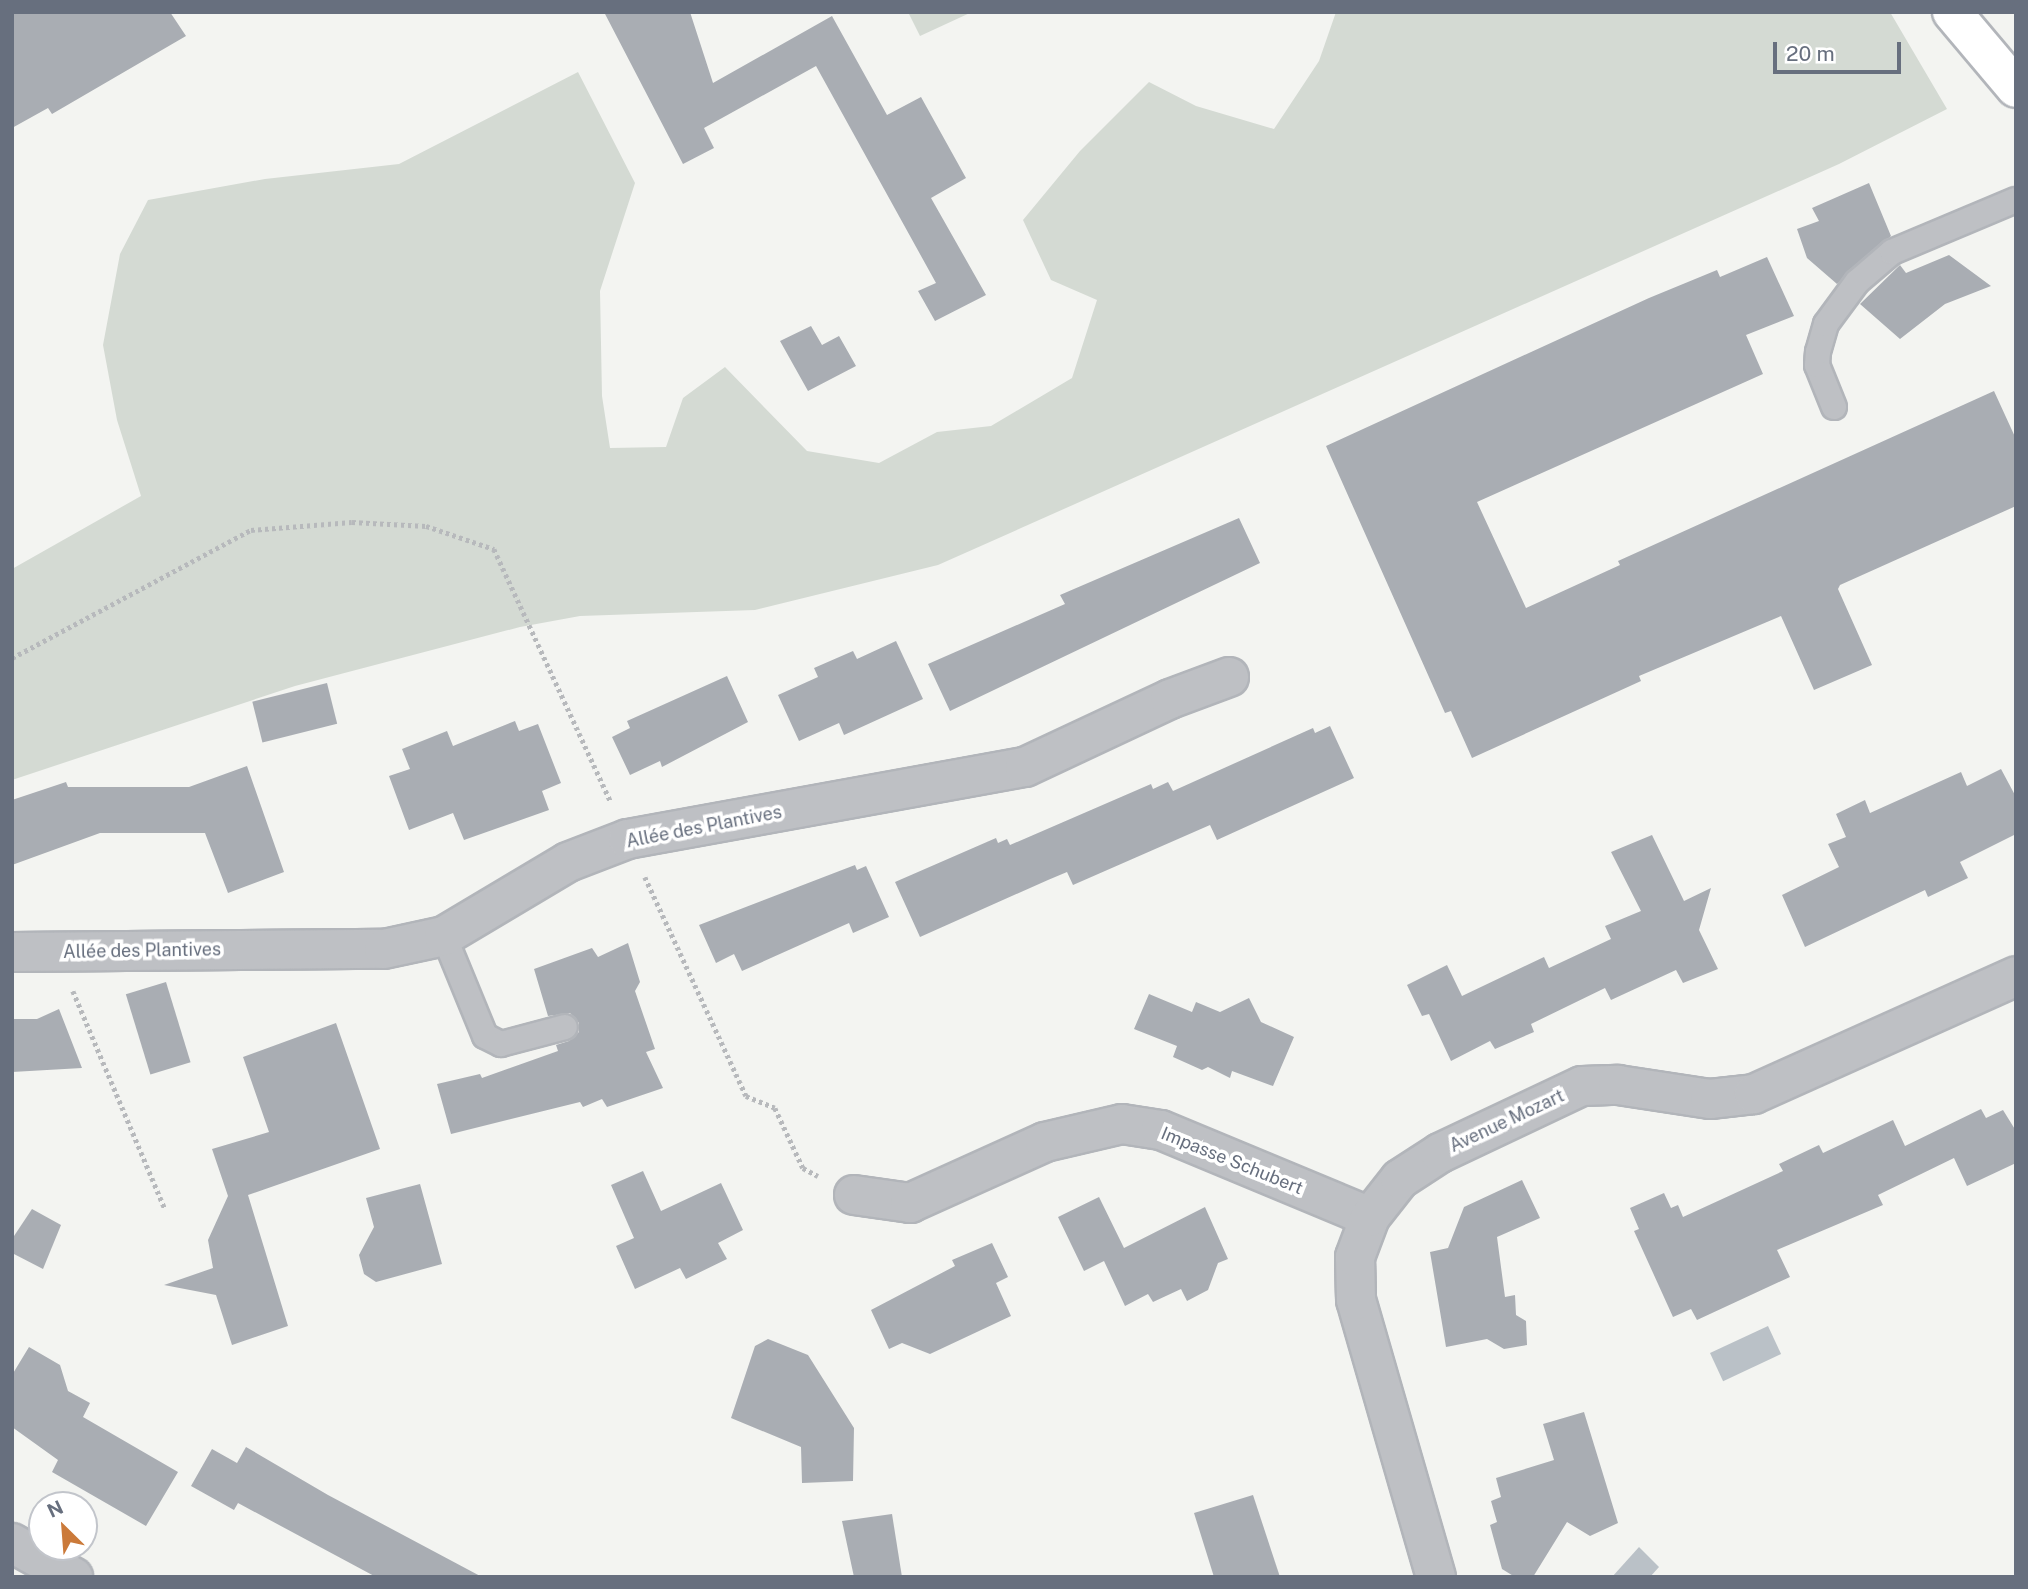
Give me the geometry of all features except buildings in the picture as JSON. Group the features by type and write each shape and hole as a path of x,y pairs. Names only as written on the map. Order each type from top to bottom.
{"street":[{"path":"1952,12 2016,88"},
{"name":"Allée des Plantives","path":"12,952 384,948 443,936 568,862 628,839 1025,767 1170,699 1229,677"},
{"name":"Avenue Mozart","path":"1436,1577 1356,1300 1355,1258 1370,1217 1400,1179 1440,1153 1582,1086 1618,1085 1710,1099 1754,1094 2016,976"},
{"name":"Impasse Schubert","path":"853,1195 909,1203 1045,1142 1122,1124 1161,1130 1370,1217"},
{"path":"12,1543 73,1577"}],"lane":[{"path":"1835,407 1817,365 1818,352 1826,324 1857,282 1892,252 2016,200"},
{"path":"443,936 485,1036 501,1044 565,1027"}],"path":[{"path":"12,658 251,530 352,522 426,526 494,548 746,1096 775,1108 803,1168 853,1195"},
{"path":"56,952 165,1209"}],"shaded area":[{"path":"908,12 972,12 920,36"},
{"path":"1336,12 1890,12 1947,109 1839,164 938,565 755,610 580,616 520,627 295,686 12,780 12,569 141,496 117,420 103,345 120,254 148,200 265,179 399,164 578,72 635,183 600,291 602,396 610,448 666,447 683,398 725,367 807,451 879,463 937,432 991,426 1072,378 1097,300 1051,280 1023,220 1080,151 1149,82 1196,106 1274,129 1319,61"},
{"path":"1768,1326 1781,1354 1723,1381 1710,1353"},
{"path":"1639,1547 1659,1567 1650,1577 1612,1577"}]}
